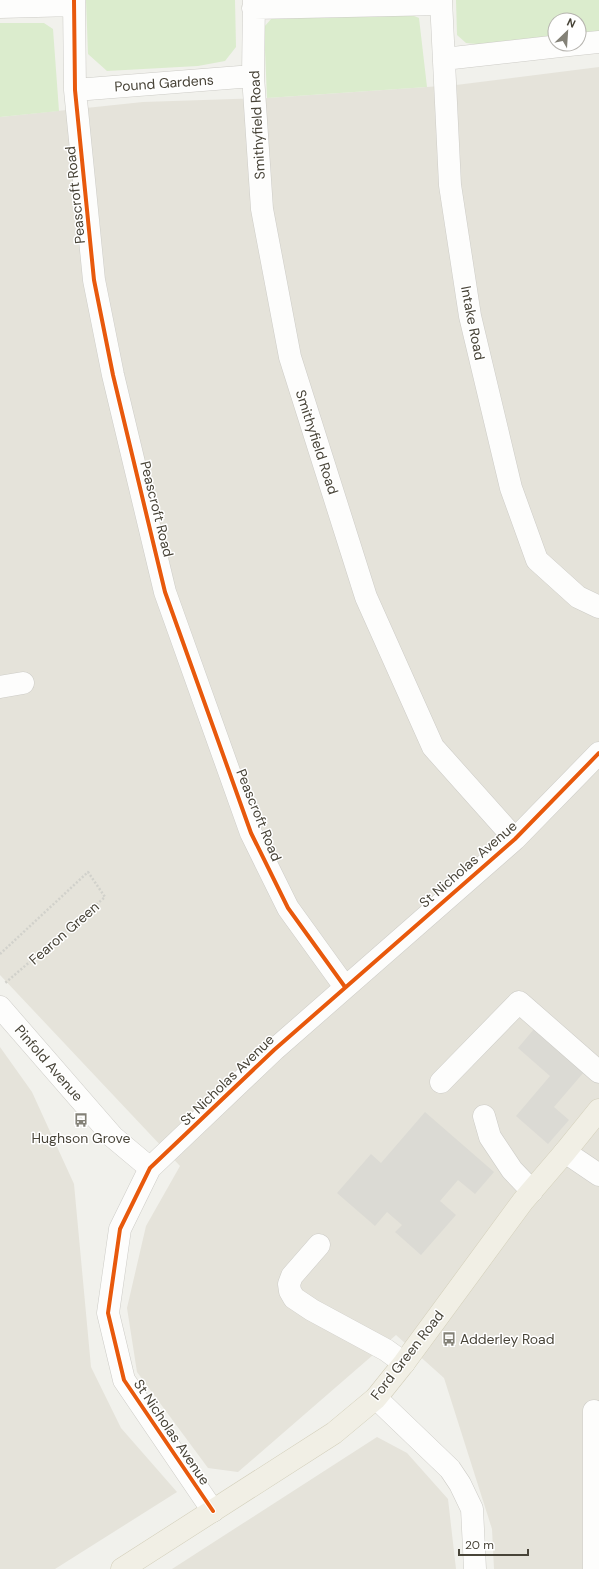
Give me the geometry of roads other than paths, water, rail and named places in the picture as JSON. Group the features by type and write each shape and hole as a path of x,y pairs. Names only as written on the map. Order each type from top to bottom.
{"main road":[{"name":"Ford Green Road","path":"122,1569 334,1433 376,1398 404,1363 523,1201 599,1110"}],"street":[{"path":"254,4 441,2"},
{"name":"Intake Road","path":"441,2 450,185 469,308 511,488 537,560 578,597 599,607"},
{"path":"0,7 74,3"},
{"name":"Peascroft Road","path":"74,3 75,90 94,280 113,375 166,592 251,833 288,908 345,986"},
{"name":"Smithyfield Road","path":"254,4 253,76 262,209 290,358 366,597 432,746 515,839"},
{"path":"587,43 599,42"},
{"path":"444,59 547,48"},
{"name":"Pound Gardens","path":"75,90 253,76"},
{"path":"0,687 23,683"},
{"name":"St Nicholas Avenue","path":"212,1511 124,1380 108,1313 120,1229 150,1168 274,1050 345,986 515,839 599,752"},
{"path":"441,1082 520,1002 599,1072"},
{"name":"Pinfold Avenue","path":"0,1007 113,1137 150,1168"},
{"path":"484,1116 490,1137 512,1170 532,1191"},
{"path":"565,1152 599,1175"},
{"path":"319,1245 292,1276 289,1284 290,1291 294,1298 312,1310 386,1350 404,1363"},
{"path":"376,1398 450,1469 460,1484 472,1509 475,1569"},
{"path":"594,1411 594,1569"}],"place":[{"name":"Hughson Grove","path":"81,1120"},
{"name":"Adderley Road","path":"449,1339"}]}
